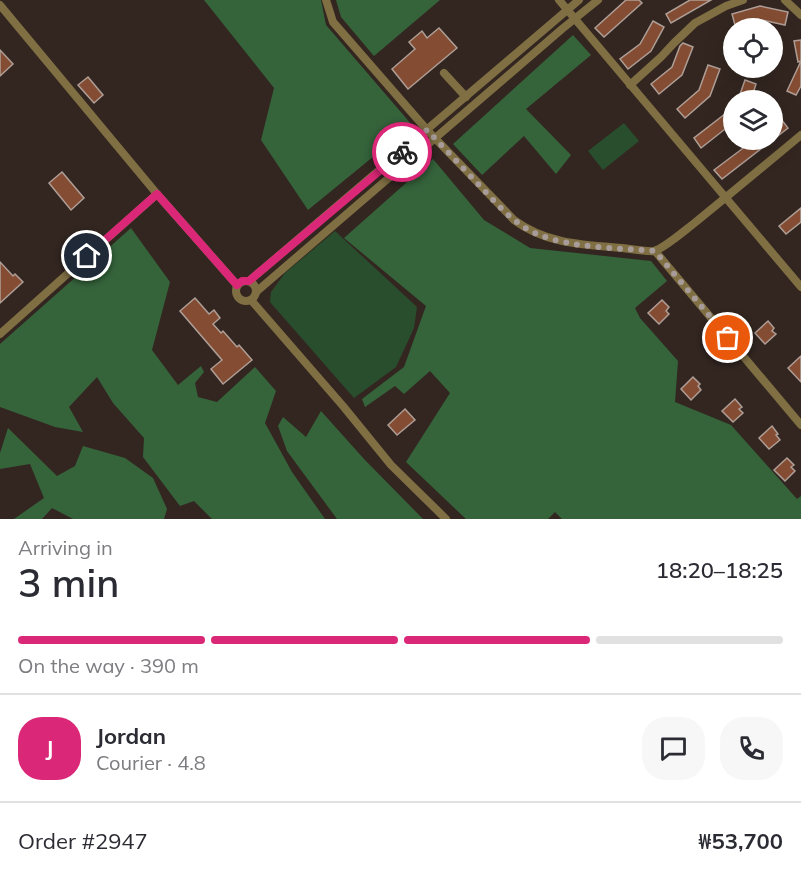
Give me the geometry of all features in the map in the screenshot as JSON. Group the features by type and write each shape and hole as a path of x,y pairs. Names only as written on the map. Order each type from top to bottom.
{"street":[{"path":"326,0 333,22 427,130 502,209 525,228 553,239 574,244 655,251 726,198 801,135"},
{"path":"559,0 801,286"},
{"path":"249,281 579,0"},
{"path":"256,292 574,18 598,0"},
{"path":"630,85 695,23 726,6 743,0"},
{"path":"785,0 801,15"},
{"path":"0,5 157,194 237,285"},
{"path":"444,73 466,97"},
{"path":"0,334 157,194"},
{"path":"655,251 801,425"},
{"path":"242,281 249,281 255,285 256,292 254,298 245,301 238,298 235,292 237,285 242,281"},
{"path":"251,300 391,465 446,519"}],"green space":[{"path":"204,0 321,0 326,25 412,125 308,210 261,140 274,88"},
{"path":"336,0 440,0 374,56 341,17"},
{"path":"573,35 591,55 526,109 571,155 556,174 524,136 482,175 453,144"},
{"path":"624,123 639,141 603,170 588,151"},
{"path":"433,159 484,220 530,248 651,261 667,281 635,308 640,318 678,361 675,402 731,425 797,499 801,496 801,519 562,519 555,512 548,519 466,519 406,462 450,393 430,371 404,394 395,386 365,407 362,399 404,367 426,306 344,238"},
{"path":"131,228 170,282 152,350 178,385 201,366 204,372 195,383 198,397 217,402 255,367 276,391 265,423 292,472 325,519 212,519 194,501 180,506 143,457 144,438 113,403 97,377 69,407 83,432 55,427 0,407 0,344"},
{"path":"335,231 417,307 414,328 396,367 354,398 270,302 271,292 285,273"},
{"path":"321,411 423,519 337,519 287,451 278,426 283,417 306,437"},
{"path":"8,428 57,476 75,466 83,446 125,458 153,478 167,509 164,519 73,519 52,508 42,519 14,519 44,498 30,464 0,469 0,453"}],"building":[{"path":"626,0 639,0 642,3 604,37 595,28"},
{"path":"690,0 711,0 671,23 666,14"},
{"path":"760,6 788,12 785,25 783,25 783,18 733,18 732,14"},
{"path":"653,21 664,27 651,51 628,69 620,59 640,44"},
{"path":"439,28 457,48 408,89 392,69 415,49 409,42 422,31 427,38"},
{"path":"801,40 801,61 798,62 794,41"},
{"path":"683,43 693,47 682,75 659,94 651,84 672,67"},
{"path":"0,50 13,64 0,76"},
{"path":"801,61 801,86 796,95 787,91"},
{"path":"708,65 720,69 710,96 685,118 677,109 699,90"},
{"path":"88,77 103,95 94,103 78,85"},
{"path":"745,80 756,84 754,90 742,90"},
{"path":"723,116 723,131 701,148 694,138"},
{"path":"783,122 788,128 783,132"},
{"path":"741,150 760,150 722,179 714,170"},
{"path":"62,172 84,198 71,210 49,183"},
{"path":"801,208 801,222 786,234 779,226"},
{"path":"0,262 13,276 15,274 23,282 0,303"},
{"path":"195,298 209,314 214,310 220,318 213,324 221,333 223,331 237,347 239,345 252,360 223,384 211,369 222,360 180,311"},
{"path":"662,300 669,307 666,311 669,314 659,324 648,313"},
{"path":"768,321 774,328 772,331 776,334 765,344 755,333"},
{"path":"801,356 801,382 788,368"},
{"path":"693,377 700,384 698,386 701,390 691,400 681,389"},
{"path":"735,399 742,407 739,409 743,413 733,422 722,411"},
{"path":"405,409 415,420 397,435 388,425"},
{"path":"772,426 780,440 769,449 759,438"},
{"path":"787,458 794,465 791,467 795,471 785,481 774,470"}],"way so far":[{"path":"402,152 427,130 502,209 525,228 574,244 655,251 728,338"}],"route":[{"path":"87,256 157,194 237,285 242,281 249,281 402,152"}]}
